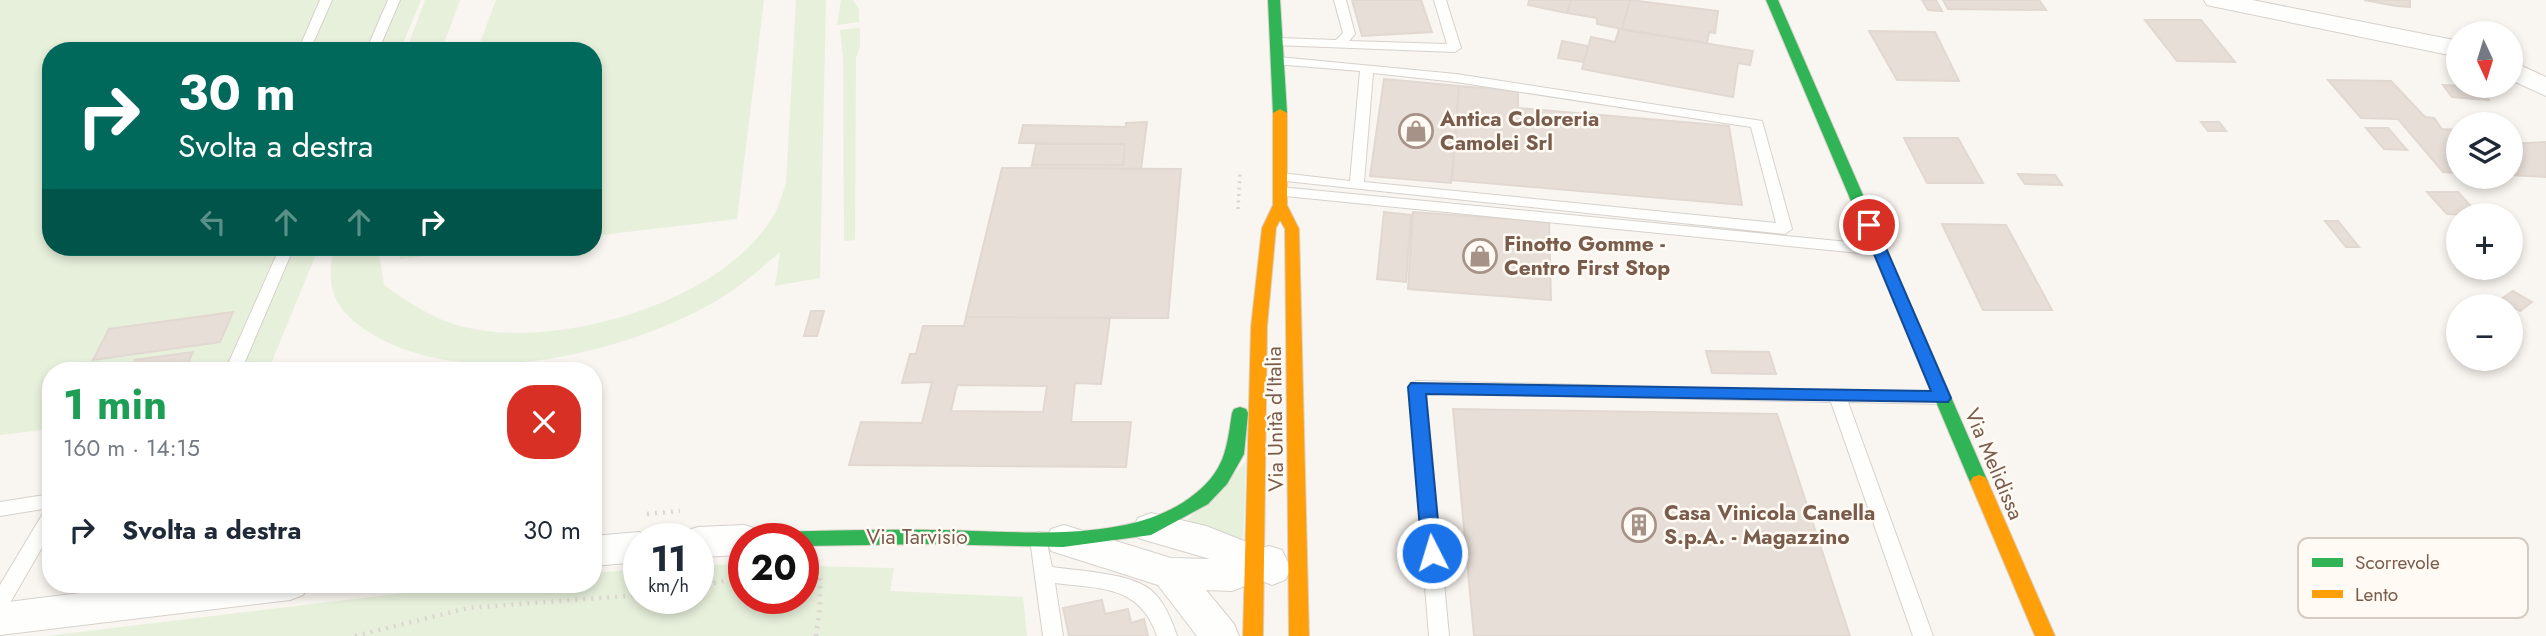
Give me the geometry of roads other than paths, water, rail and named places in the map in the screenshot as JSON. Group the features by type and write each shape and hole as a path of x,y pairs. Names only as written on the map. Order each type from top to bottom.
{"street":[{"name":"Via Unità d'Italia","path":"1253,636 1257,563 1259,327 1269,228 1280,192 1279,61 1274,0"},
{"name":"Via Melidissa","path":"1772,0 2045,636"},
{"path":"2216,0 2446,46"},
{"path":"2524,76 2546,88"},
{"name":"Via Unità d'Italia","path":"1280,192 1292,229 1298,636"},
{"name":"Via Tarvisio","path":"1151,527 1202,499 1221,479 1235,454 1246,353 1259,327"},
{"name":"Via Tarvisio","path":"819,539 1051,539 1151,527 1206,541 1257,563 1298,566"},
{"name":"Via Tarvisio","path":"1051,539 1171,574 1232,575 1257,563"},
{"path":"602,550 623,548"},
{"path":"1171,574 1220,636"},
{"path":"0,619 215,593"}],"lane":[{"path":"308,42 326,0"},
{"path":"376,42 394,0"},
{"path":"1340,0 1349,34 1340,43"},
{"path":"1278,43 1455,48 1440,0"},
{"path":"1279,61 1456,78 1757,124 1785,229 1357,186 1280,192"},
{"path":"1357,186 1367,68"},
{"path":"1280,192 1880,250"},
{"path":"237,362 283,256"},
{"path":"1439,636 1417,387 1942,398"},
{"path":"1837,396 1923,636"},
{"path":"0,509 42,502"},
{"path":"0,602 42,530"},
{"path":"1051,539 1044,574 1054,636"},
{"path":"1044,574 1106,583 1142,594 1163,621 1167,636"}],"place":[{"name":"Antica Coloreria Camolei Srl","path":"1416,131"},
{"name":"Finotto Gomme - Centro First Stop","path":"1480,256"},
{"name":"Casa Vinicola Canella S.p.A. - Magazzino","path":"1639,525"}]}
